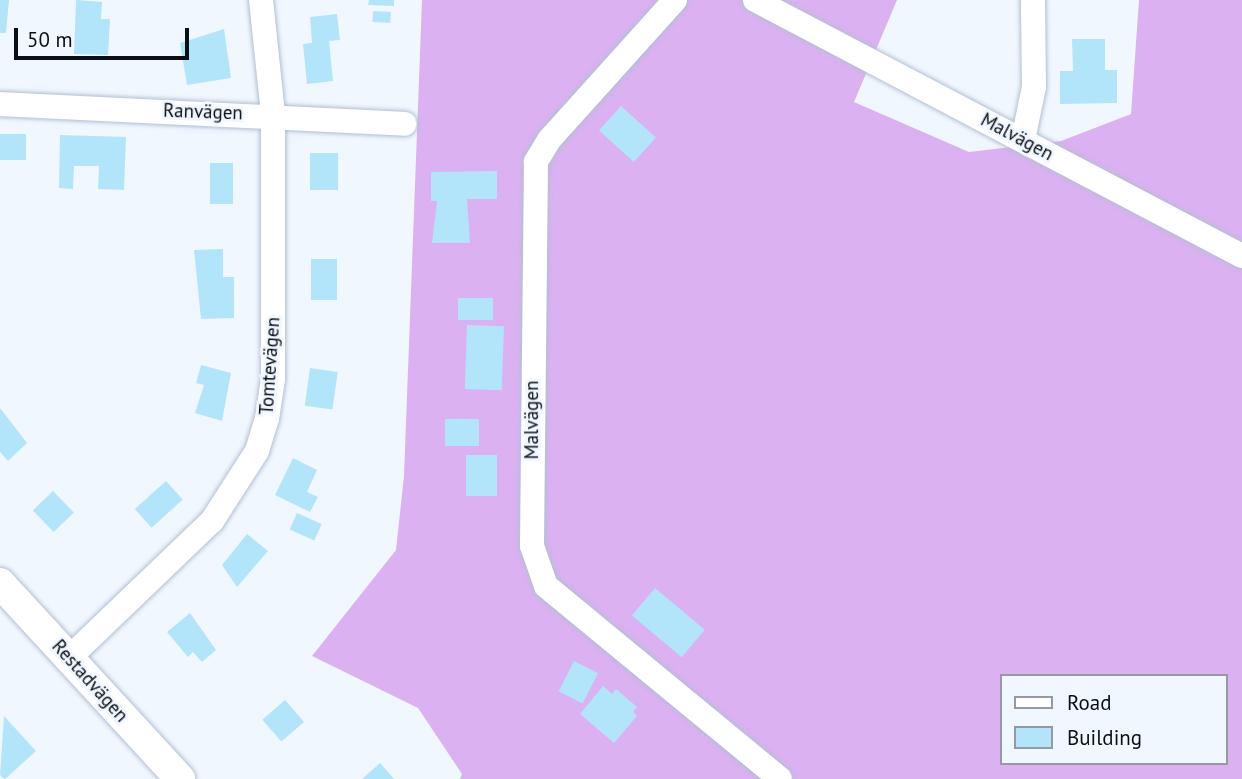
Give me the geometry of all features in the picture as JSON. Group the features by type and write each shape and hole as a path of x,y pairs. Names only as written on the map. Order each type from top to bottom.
{"street":[{"name":"Tomtevägen","path":"70,657 212,521 257,450 273,379 273,114 261,0"},
{"name":"Malvägen","path":"675,0 549,140 536,162 532,546 546,586 780,779"},
{"name":"Malvägen","path":"755,0 1242,256"},
{"path":"1023,140 1034,87 1033,0"},
{"name":"Ranvägen","path":"0,104 273,114 405,124"},
{"name":"Restadvägen","path":"0,583 180,779"}],"shaded area":[{"path":"422,0 897,0 854,102 969,152 1061,141 1131,114 1139,0 1242,0 1242,779 460,779 462,774 418,708 312,656 396,550 404,476"}],"building":[{"path":"0,0 9,0 6,33 0,33"},
{"path":"76,0 102,2 101,19 110,19 108,55 74,54"},
{"path":"369,0 394,0 394,6 368,5"},
{"path":"373,11 391,12 390,23 372,22"},
{"path":"337,14 340,40 329,41 333,81 307,84 303,44 312,43 310,17"},
{"path":"224,29 231,78 187,85 180,43"},
{"path":"1072,39 1105,39 1105,70 1117,70 1117,103 1060,104 1060,71 1073,71"},
{"path":"621,106 656,137 634,162 599,131"},
{"path":"0,134 26,134 26,160 0,160"},
{"path":"60,135 126,137 124,190 98,189 99,166 74,166 73,189 59,188"},
{"path":"310,153 338,153 338,190 310,190"},
{"path":"210,163 233,163 233,204 210,204"},
{"path":"497,171 497,199 467,199 470,243 432,243 437,201 431,201 431,172"},
{"path":"223,249 223,277 234,277 234,318 201,319 194,250"},
{"path":"311,259 337,259 337,300 311,300"},
{"path":"458,298 493,298 493,320 458,320"},
{"path":"467,325 504,326 502,390 465,389"},
{"path":"201,365 231,373 222,421 195,413 204,385 196,383"},
{"path":"310,368 338,372 332,410 305,406"},
{"path":"0,408 27,443 8,461 0,452"},
{"path":"445,419 479,419 479,446 445,446"},
{"path":"466,455 497,455 497,496 466,496"},
{"path":"293,458 317,470 307,492 318,497 310,512 275,495"},
{"path":"166,481 183,500 152,528 135,509"},
{"path":"53,491 74,513 54,532 33,510"},
{"path":"297,513 322,524 314,540 290,529"},
{"path":"247,534 268,551 237,587 222,565"},
{"path":"655,588 705,630 682,657 632,616"},
{"path":"190,613 216,650 202,662 193,652 188,657 167,632"},
{"path":"574,661 598,673 583,704 559,691"},
{"path":"603,686 612,694 616,689 637,707 633,712 637,716 614,743 580,714"},
{"path":"285,700 304,722 281,742 262,720"},
{"path":"4,716 36,751 5,779 0,775"},
{"path":"380,763 394,779 362,779"}]}
